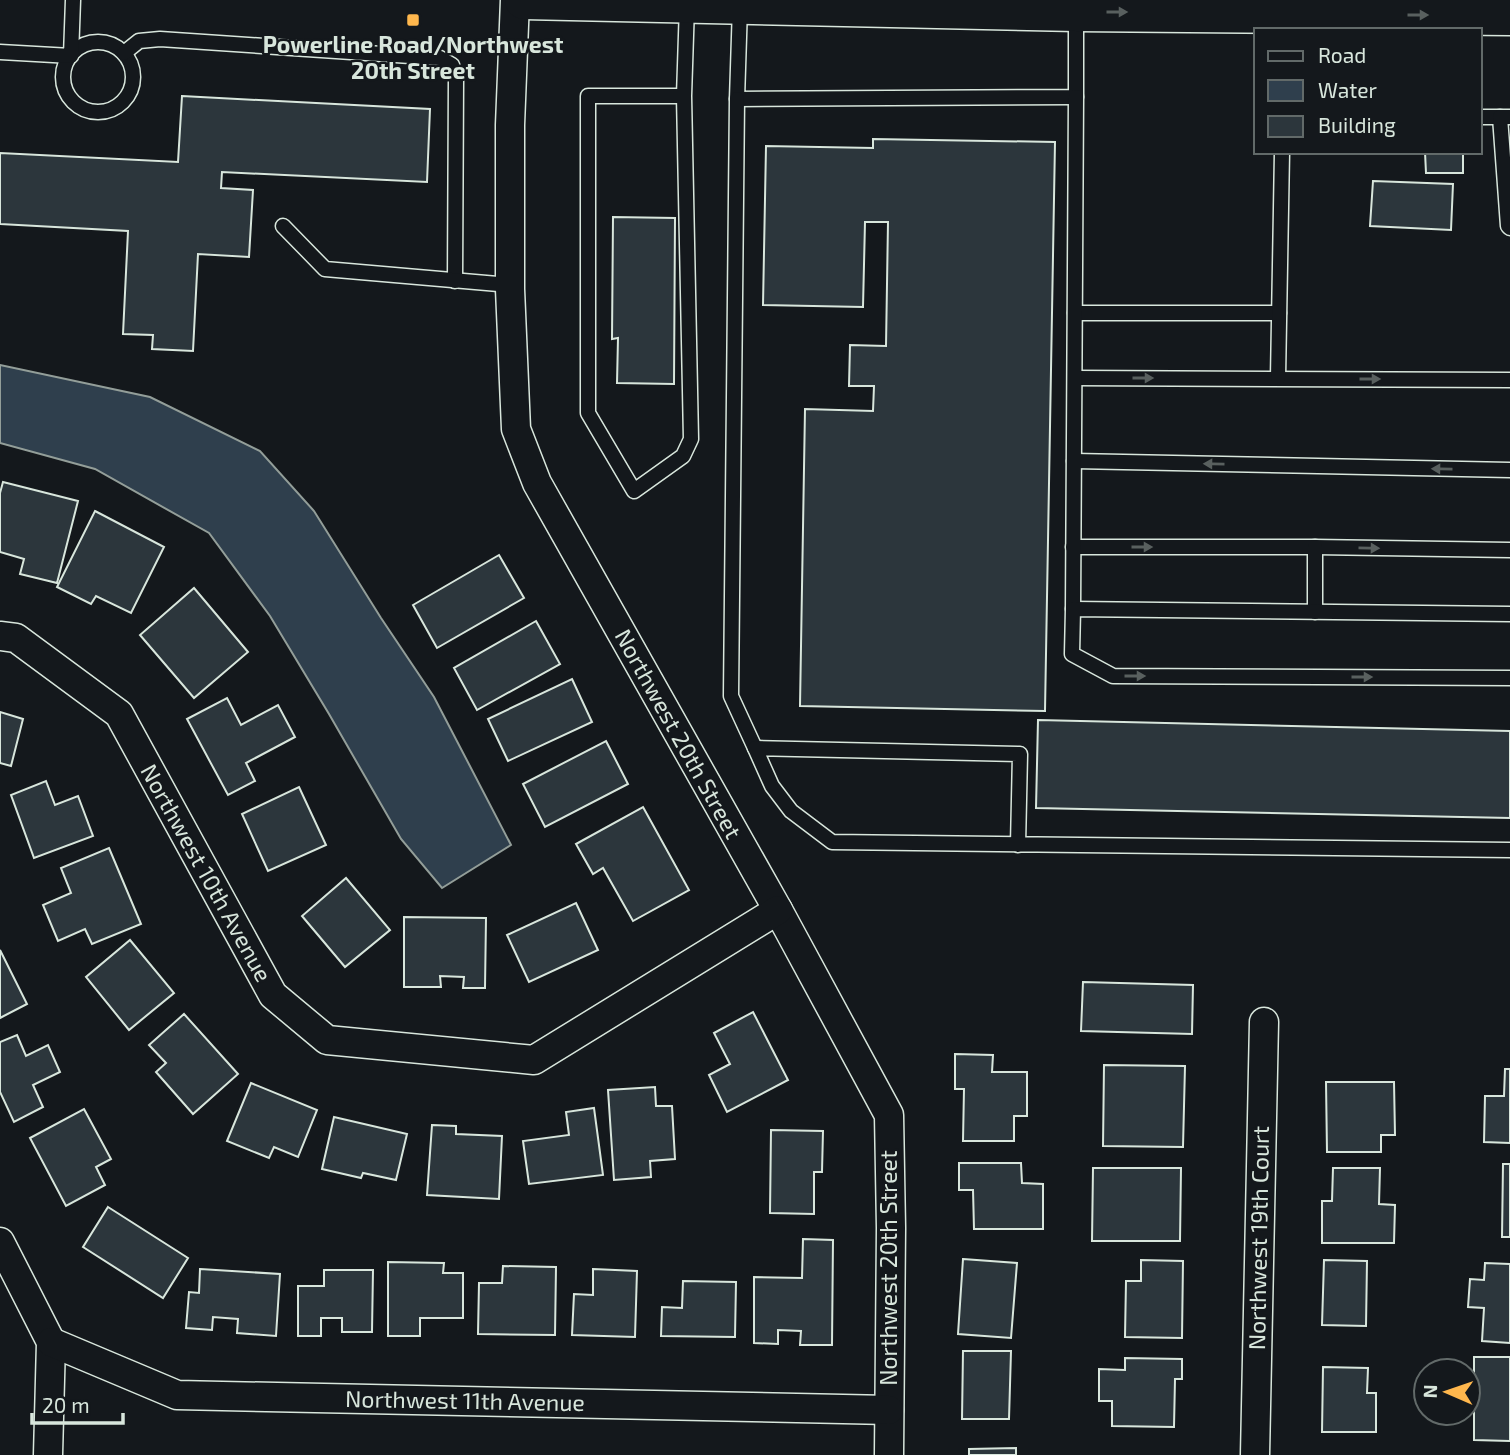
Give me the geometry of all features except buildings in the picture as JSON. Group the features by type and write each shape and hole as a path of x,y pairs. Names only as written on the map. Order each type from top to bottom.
{"main road":[{"path":"524,0 1076,12 1284,22 1510,16"}],"street":[{"name":"Northwest 20th Street","path":"515,0 510,125 510,285 516,429 537,483 778,910 889,1115 889,1455"},
{"name":"Northwest 10th Avenue","path":"0,636 16,638 118,714 273,995 327,1040 534,1060 778,910"},
{"name":"Northwest 19th Court","path":"1255,1455 1264,1021"},
{"path":"0,1241 51,1342 48,1455"},
{"name":"Northwest 11th Avenue","path":"51,1342 177,1395 889,1410"}],"lane":[{"path":"0,52 71,56 80,47 91,42 115,46 131,63 134,74 128,97 111,111 88,112 77,107 69,98 63,76 71,56 73,0"},
{"path":"684,96 588,96 588,413 634,491 683,456 691,439 684,96 687,4"},
{"path":"740,5 731,696 772,786 791,811 832,842 1510,850"},
{"path":"1076,12 1072,654 1113,676 1510,678"},
{"path":"124,53 139,41 160,39 440,58 452,65 456,79 454,281"},
{"path":"737,99 1076,97"},
{"path":"1482,117 1505,117 1510,229"},
{"path":"1278,378 1282,154"},
{"path":"283,226 325,269 510,285"},
{"path":"1075,313 1279,313"},
{"path":"1075,378 1510,380"},
{"path":"1074,461 1510,470"},
{"path":"1073,547 1510,550"},
{"path":"1315,547 1315,612"},
{"path":"1073,610 1510,614"},
{"path":"755,748 1020,754 1018,845"}],"water":[{"path":"0,365 150,397 260,451 314,511 434,697 511,845 442,888 401,839 270,616 209,533 95,469 0,443"}],"place":[{"name":"Powerline Road/Northwest 20th Street","path":"413,20"}]}
